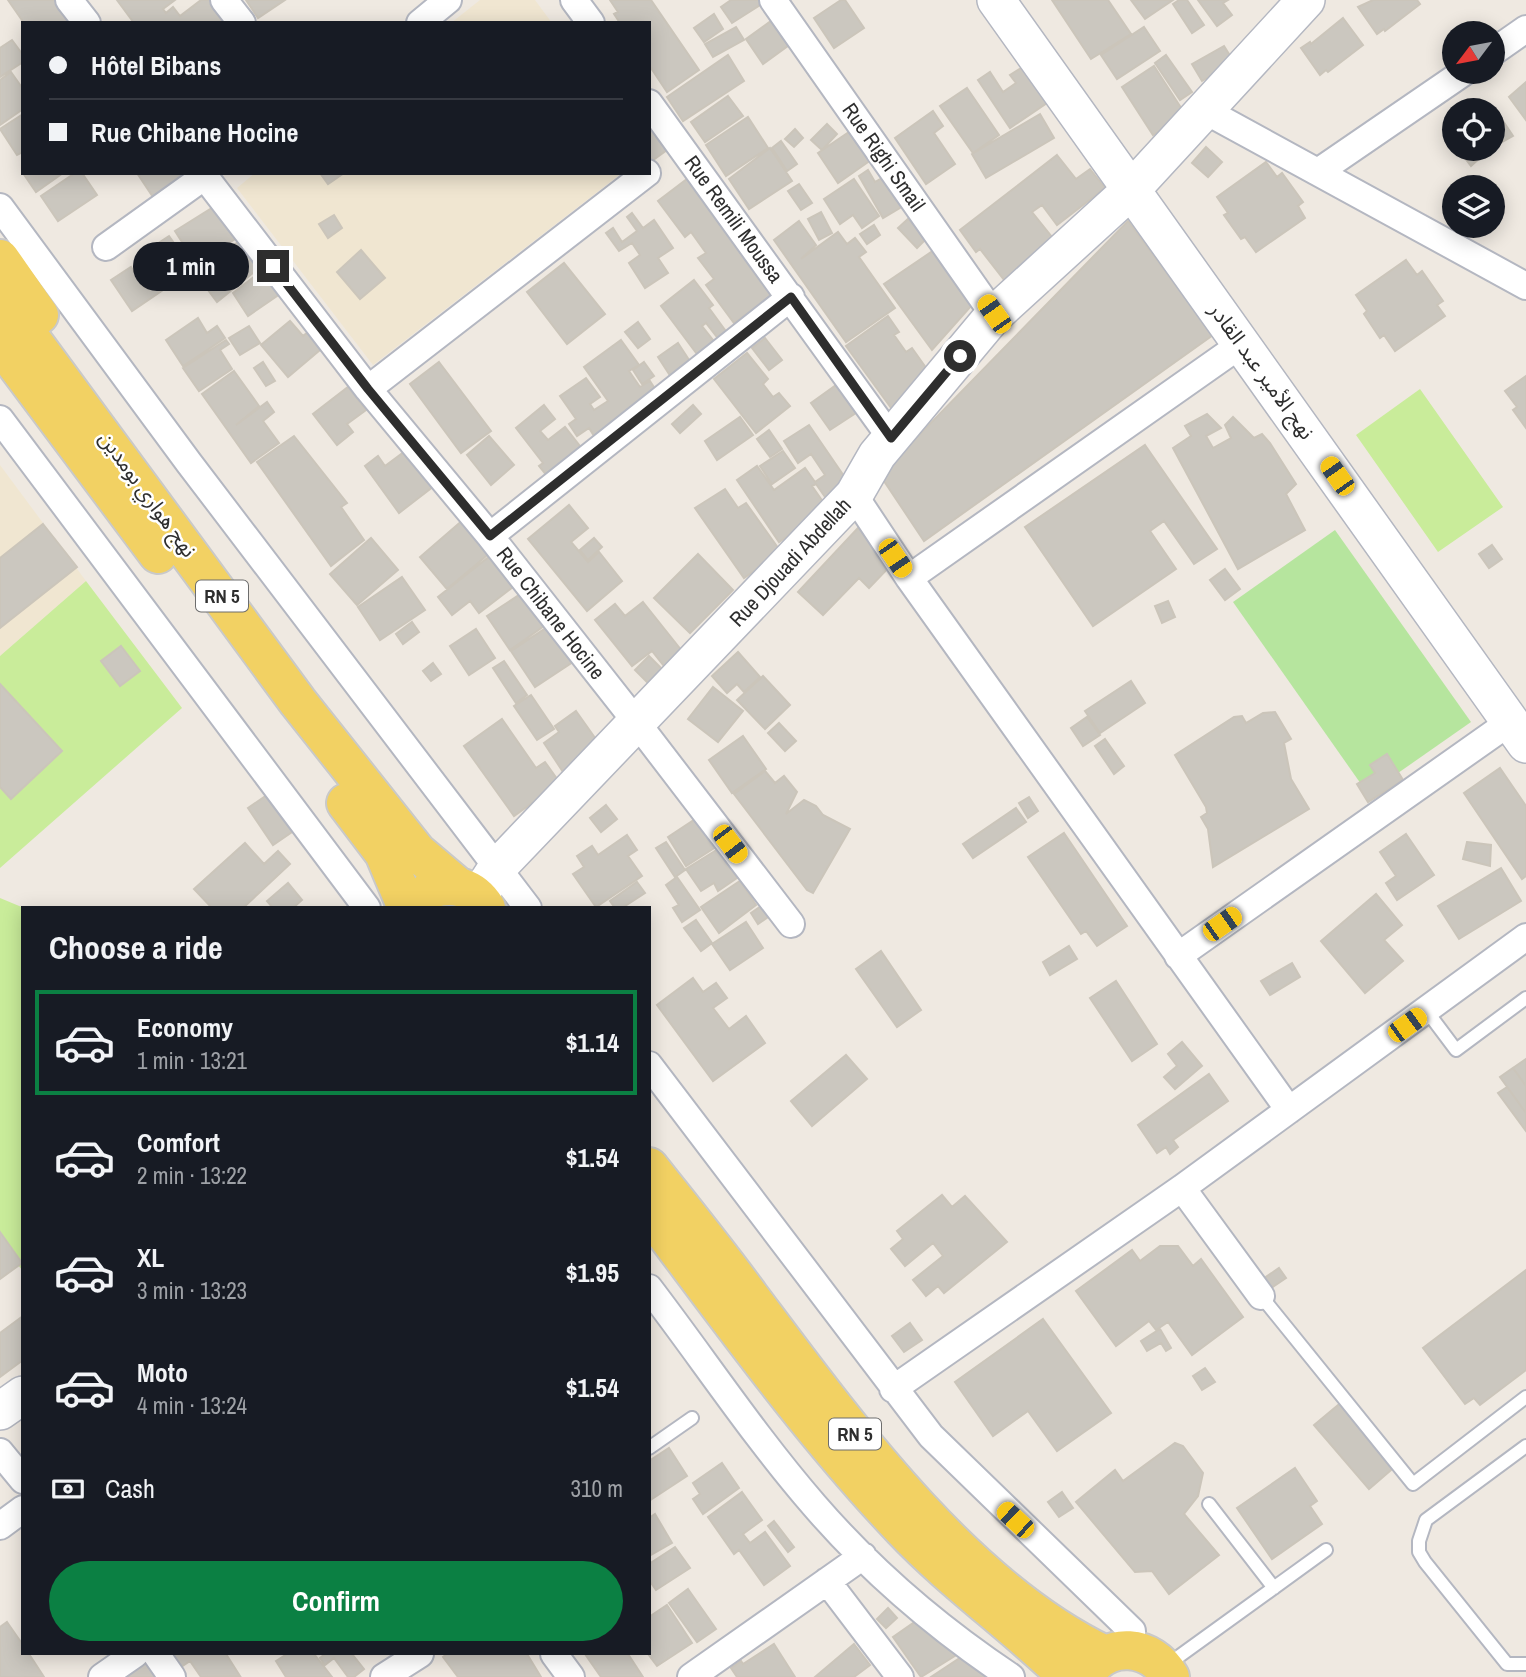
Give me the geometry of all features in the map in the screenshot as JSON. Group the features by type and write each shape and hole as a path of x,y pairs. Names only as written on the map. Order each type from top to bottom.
{"main road":[{"name":"نهج الأمير عبد القادر","path":"996,0 1518,733"},
{"name":"Rue Djouadi Abdellah","path":"479,890 853,495 891,438 994,314 1131,190 1306,0"},
{"path":"0,259 37,312 77,422"},
{"name":"نهج هواري بومدين","path":"0,297 77,422 384,853 406,906"},
{"name":"نهج هواري بومدين","path":"0,343 77,422 417,852 479,890"},
{"path":"0,373 77,422"},
{"path":"416,906 431,890 479,890"},
{"name":"RN 5","path":"651,1170 824,1441 902,1529 1068,1677"},
{"name":"RN 5","path":"651,1214 721,1283 921,1509 1034,1613 1061,1632 1131,1665"},
{"path":"0,1411 21,1396"}],"street":[{"path":"69,0 85,21"},
{"path":"225,0 241,21"},
{"path":"574,0 590,21"},
{"name":"Rue Righi Smail","path":"773,0 994,314"},
{"path":"1505,44 1526,29"},
{"path":"1318,172 1446,84"},
{"name":"Rue Remili Moussa","path":"651,106 891,438"},
{"path":"1204,110 1526,286"},
{"path":"651,170 681,147"},
{"path":"368,389 644,175"},
{"path":"106,247 211,177"},
{"name":"Rue Chibane Hocine","path":"211,177 368,389 490,536 791,924"},
{"path":"0,207 479,890 523,906"},
{"path":"490,536 791,297"},
{"path":"909,578 1242,343"},
{"path":"0,419 365,906"},
{"path":"853,495 909,578 1289,1110"},
{"path":"1178,956 1518,733"},
{"path":"893,1389 1182,1188 1526,936"},
{"path":"651,1068 931,1436 997,1503 1132,1631 1131,1665"},
{"path":"1182,1188 1261,1296"},
{"path":"673,1319 721,1283"},
{"path":"651,1291 796,1482 863,1556 952,1636 1011,1677"},
{"path":"0,1452 21,1478"},
{"path":"0,1526 21,1510"},
{"path":"691,1677 863,1556"},
{"path":"827,1581 900,1677"},
{"path":"102,1677 134,1655"},
{"path":"157,1655 172,1677"},
{"path":"384,1677 418,1655"},
{"path":"555,1655 571,1677"}],"lane":[{"path":"1426,1010 1456,1050 1526,998"},
{"path":"1261,1296 1413,1484 1526,1397"},
{"path":"651,1447 692,1418"},
{"path":"1526,1446 1426,1520 1419,1541 1419,1552 1425,1562 1507,1664 1526,1664"},
{"path":"1209,1504 1275,1588"},
{"path":"1131,1665 1275,1588 1326,1550"}],"shaded area":[{"path":"480,0 535,0 551,21 454,21"},
{"path":"253,175 619,175 373,365 237,188"},
{"path":"0,465 86,581 0,656"}],"green space":[{"path":"1420,389 1503,507 1438,552 1356,435"},
{"path":"1335,530 1471,722 1368,794 1233,602"},
{"path":"86,581 182,708 0,868 0,656"},
{"path":"0,898 21,907 21,1269 0,1243"}],"building":[{"path":"8,0 66,0 73,21 23,21"},
{"path":"117,0 175,0 163,9 166,13 173,7 180,16 201,0 210,0 226,21 133,21"},
{"path":"246,0 285,0 258,18"},
{"path":"610,0 651,0 699,70 667,92 651,68 651,21 619,21 614,14 618,12"},
{"path":"731,0 765,2 732,23 721,7"},
{"path":"845,0 864,28 834,48 814,18"},
{"path":"1052,0 1108,0 1131,34 1091,59"},
{"path":"1131,0 1173,0 1145,19"},
{"path":"1179,0 1187,0 1204,25 1192,33 1173,4"},
{"path":"1198,0 1228,0 1223,3 1232,15 1217,26"},
{"path":"1373,0 1417,0 1420,4 1385,31 1384,29 1377,34 1358,7"},
{"path":"714,14 723,29 704,42 694,28"},
{"path":"775,18 792,43 763,64 746,39"},
{"path":"1343,18 1363,45 1328,72 1326,70 1320,75 1301,48 1310,42 1311,44"},
{"path":"736,27 744,40 713,57 705,44"},
{"path":"1144,27 1160,51 1117,79 1101,55"},
{"path":"12,40 21,52 21,63 0,77 0,48"},
{"path":"1224,46 1234,62 1202,81 1192,64"},
{"path":"728,55 744,81 683,121 667,97"},
{"path":"1166,55 1192,92 1180,100 1155,63"},
{"path":"1026,65 1050,101 1010,128 978,80 990,72 1003,92 1016,83 1010,75"},
{"path":"1154,66 1185,114 1153,135 1122,87"},
{"path":"11,72 21,86 21,110 0,125 0,80"},
{"path":"1526,82 1526,120 1509,97"},
{"path":"967,88 999,135 973,153 940,106"},
{"path":"728,96 743,116 705,142 691,122"},
{"path":"933,111 943,126 934,133 955,164 926,184 895,138"},
{"path":"1040,114 1054,138 986,178 972,154"},
{"path":"21,115 21,153 17,155 0,129"},
{"path":"748,117 768,148 726,176 706,145"},
{"path":"827,124 837,134 822,150 811,140"},
{"path":"1505,124 1513,136 1505,140"},
{"path":"858,126 878,155 838,183 818,153"},
{"path":"651,127 667,150 651,162"},
{"path":"795,129 803,138 794,147 785,139"},
{"path":"781,141 797,164 787,171 772,148"},
{"path":"1206,147 1222,162 1208,177 1192,163"},
{"path":"770,148 792,181 749,209 729,179"},
{"path":"1057,155 1076,179 1090,169 1105,188 1057,225 1042,205 1032,212 1056,242 1005,281 980,249 976,252 960,230"},
{"path":"1266,162 1277,177 1282,173 1303,202 1298,206 1305,218 1256,252 1245,237 1241,239 1224,215 1228,213 1217,197"},
{"path":"868,170 875,182 887,175 905,205 883,218 859,176"},
{"path":"24,175 60,175 36,192"},
{"path":"72,175 83,175 97,195 58,221 41,196"},
{"path":"138,175 192,175 155,200"},
{"path":"321,175 341,175 328,184"},
{"path":"687,179 772,295 734,323 706,285 714,279 698,258 706,253 691,232 685,237 658,201"},
{"path":"854,179 879,216 862,228 853,215 840,224 824,199"},
{"path":"799,184 812,203 801,210 788,191"},
{"path":"220,203 240,236 196,264 175,231"},
{"path":"821,212 832,233 819,240 808,219"},
{"path":"632,213 643,228 654,220 673,248 658,258 668,273 645,288 629,263 640,255 632,243 619,251 606,233 613,228 622,242 637,231 627,217"},
{"path":"334,215 342,228 328,238 319,224"},
{"path":"908,219 913,224 918,220 931,234 917,248 898,228"},
{"path":"799,221 816,245 801,259 838,232 847,244 855,238 866,252 859,257 895,308 846,342 774,240"},
{"path":"1128,221 1213,335 924,541 880,475"},
{"path":"874,225 880,235 867,244 860,234"},
{"path":"169,236 181,253 167,262 173,271 157,281 140,255"},
{"path":"243,238 264,264 217,302 202,282 220,267 214,261"},
{"path":"943,244 980,296 932,350 884,284"},
{"path":"361,250 385,278 360,299 337,272"},
{"path":"1406,260 1417,275 1422,271 1443,301 1437,305 1445,316 1395,351 1384,335 1380,338 1364,314 1367,311 1356,295"},
{"path":"564,263 605,314 567,344 527,292"},
{"path":"131,267 144,287 156,280 163,290 132,311 111,280"},
{"path":"264,269 280,294 248,316 233,293"},
{"path":"694,280 713,305 709,308 728,334 720,341 706,323 702,326 717,345 700,358 661,306"},
{"path":"888,316 899,332 894,335 906,352 912,348 934,379 892,409 846,346"},
{"path":"198,318 207,333 217,326 225,338 183,366 166,340"},
{"path":"290,321 303,336 314,327 327,344 288,377 261,345"},
{"path":"638,322 650,339 638,348 625,332"},
{"path":"249,326 260,343 240,355 229,338"},
{"path":"765,338 782,360 769,370 752,348"},
{"path":"226,340 229,344 220,350 232,369 199,391 183,368"},
{"path":"621,340 639,365 629,371 640,387 650,381 659,395 596,439 589,428 577,436 569,424 576,419 560,396 586,378 600,397 590,404 594,410 608,401 584,367"},
{"path":"678,343 693,366 673,380 658,357"},
{"path":"747,353 768,379 763,384 773,397 779,393 790,406 756,433 714,379"},
{"path":"263,362 275,381 266,386 254,368"},
{"path":"439,362 491,431 461,453 410,384"},
{"path":"644,362 654,376 642,384 633,370"},
{"path":"234,371 259,406 236,425 267,402 274,412 263,421 279,443 251,463 202,394"},
{"path":"1526,376 1526,428 1513,410 1517,407 1505,391"},
{"path":"839,383 859,411 830,430 811,403"},
{"path":"348,387 366,410 347,424 353,432 337,445 313,414"},
{"path":"544,405 555,419 540,431 548,440 565,427 587,455 552,482 539,466 543,463 516,428"},
{"path":"693,405 701,414 680,433 672,424"},
{"path":"1207,414 1221,428 1206,436 1213,448 1231,438 1225,425 1233,417 1254,438 1262,434 1296,484 1286,494 1305,530 1238,569 1173,448 1191,436 1185,426"},
{"path":"740,417 753,435 717,460 705,441"},
{"path":"809,425 848,482 825,497 816,484 812,486 828,509 779,542 737,480 757,466 774,490 805,468 815,482 825,475 811,454 798,463 784,441"},
{"path":"769,430 782,449 770,457 757,439"},
{"path":"294,436 347,503 341,507 364,540 331,566 257,462"},
{"path":"489,436 514,465 491,485 467,455"},
{"path":"1145,445 1217,549 1194,564 1164,521 1150,531 1176,569 1093,626 1025,527"},
{"path":"408,449 434,486 399,513 365,466 378,456 385,466"},
{"path":"783,451 795,468 772,484 760,466"},
{"path":"725,489 738,508 746,503 781,552 744,578 695,508"},
{"path":"569,505 588,528 571,542 588,562 599,552 622,581 587,611 528,539"},
{"path":"463,520 491,552 447,589 420,557"},
{"path":"43,524 77,567 0,628 0,558"},
{"path":"858,528 894,562 869,588 859,578 823,615 798,592"},
{"path":"371,538 398,570 357,605 330,574"},
{"path":"594,538 602,547 588,560 580,550"},
{"path":"1492,545 1502,559 1489,568 1479,554"},
{"path":"698,554 733,590 690,633 654,598"},
{"path":"490,556 513,587 479,613 470,601 452,615 438,597"},
{"path":"1225,569 1240,589 1225,600 1210,580"},
{"path":"402,577 425,610 380,640 358,607"},
{"path":"522,593 544,626 510,650 487,616"},
{"path":"1168,601 1175,617 1162,623 1155,606"},
{"path":"643,602 682,651 664,666 652,651 632,666 595,620 615,604 625,616"},
{"path":"412,622 419,632 403,644 396,634"},
{"path":"549,626 573,662 535,687 511,651"},
{"path":"476,629 495,658 469,675 450,646"},
{"path":"121,646 140,671 120,686 101,661"},
{"path":"738,652 760,677 744,692 737,684 727,693 712,676"},
{"path":"649,656 665,672 651,686 635,670"},
{"path":"504,661 527,695 516,703 493,668"},
{"path":"433,663 441,674 431,681 423,671"},
{"path":"763,676 790,705 765,729 737,700"},
{"path":"1131,681 1145,703 1100,733 1085,711"},
{"path":"0,684 62,751 11,799 0,787"},
{"path":"713,687 743,711 718,742 688,719"},
{"path":"531,695 554,729 537,740 514,706"},
{"path":"576,711 605,752 567,778 544,743 559,732 555,726"},
{"path":"1275,712 1291,739 1284,743 1291,779 1309,809 1213,867 1208,829 1201,817 1207,813 1206,807 1175,755 1234,717 1242,716 1246,723 1263,713"},
{"path":"1087,717 1100,735 1083,746 1071,728"},
{"path":"502,719 536,768 545,762 560,783 514,816 464,746"},
{"path":"779,723 796,741 785,751 768,733"},
{"path":"743,736 766,769 732,793 709,760"},
{"path":"1105,739 1124,766 1114,774 1095,746"},
{"path":"1387,754 1403,780 1368,802 1357,784 1375,773 1370,765"},
{"path":"1500,768 1526,806 1526,876 1522,879 1464,793"},
{"path":"765,771 775,783 784,776 797,792 786,814 804,800 816,806 823,815 850,829 813,893 807,890 734,794"},
{"path":"270,793 295,830 273,845 248,808"},
{"path":"1029,797 1038,811 1028,818 1019,803"},
{"path":"606,805 617,819 601,832 590,818"},
{"path":"1016,808 1026,822 973,858 963,844"},
{"path":"700,816 719,845 686,866 668,837"},
{"path":"1064,833 1127,926 1097,946 1086,931 1081,934 1028,857"},
{"path":"1406,834 1434,875 1397,900 1386,883 1396,876 1380,852"},
{"path":"627,835 637,850 628,856 642,876 595,906 573,874 584,867 577,856 592,846 598,855"},
{"path":"666,842 685,870 675,877 656,848"},
{"path":"1467,842 1491,845 1490,866 1463,859"},
{"path":"245,843 264,864 278,851 290,864 245,906 210,906 194,889"},
{"path":"718,849 737,878 718,891 714,883 701,891 686,869"},
{"path":"1501,868 1521,901 1459,939 1438,906"},
{"path":"677,877 700,910 682,922 673,908 679,905 666,885"},
{"path":"740,881 756,905 719,933 701,907"},
{"path":"637,882 645,893 625,906 614,906 610,901"},
{"path":"288,883 302,900 295,906 271,906 267,901"},
{"path":"1376,894 1402,925 1384,940 1403,961 1365,993 1321,941"},
{"path":"764,904 771,915 758,924 751,913"},
{"path":"696,920 712,943 701,951 684,928"},
{"path":"746,922 763,948 730,970 712,944"},
{"path":"1069,946 1077,959 1050,975 1043,962"},
{"path":"881,951 921,1010 897,1027 856,969"},
{"path":"1292,963 1300,977 1270,995 1261,981"},
{"path":"693,978 703,992 716,983 727,998 713,1008 729,1029 746,1016 765,1043 713,1081 657,1005"},
{"path":"1116,981 1157,1044 1132,1061 1090,998"},
{"path":"1182,1042 1202,1066 1175,1089 1164,1077 1177,1066 1168,1054"},
{"path":"846,1055 867,1079 812,1126 791,1101"},
{"path":"1526,1059 1526,1086 1513,1068"},
{"path":"1513,1068 1526,1086 1526,1113 1500,1077"},
{"path":"1209,1074 1228,1101 1173,1140 1178,1147 1170,1154 1166,1147 1157,1153 1138,1125"},
{"path":"1507,1087 1526,1113 1526,1131 1498,1093"},
{"path":"942,1195 952,1207 965,1196 1007,1242 944,1293 938,1286 926,1296 913,1280 943,1256 933,1243 905,1266 891,1249 903,1239 897,1231"},
{"path":"0,1232 21,1264 0,1279"},
{"path":"1160,1246 1178,1246 1193,1266 1201,1259 1243,1317 1192,1355 1168,1322 1156,1330 1149,1321 1116,1346 1076,1291 1132,1250 1140,1261"},
{"path":"1279,1268 1286,1278 1264,1293 1257,1283"},
{"path":"1526,1270 1526,1370 1480,1405 1474,1398 1465,1404 1423,1348"},
{"path":"21,1317 21,1361 0,1377 0,1333"},
{"path":"1043,1319 1111,1413 1057,1451 1028,1411 993,1436 955,1382"},
{"path":"910,1323 922,1340 904,1352 892,1336"},
{"path":"1160,1329 1171,1348 1166,1351 1161,1343 1147,1351 1141,1341"},
{"path":"1205,1368 1215,1382 1202,1390 1193,1376"},
{"path":"1343,1401 1397,1465 1369,1489 1314,1425"},
{"path":"1175,1443 1183,1446 1203,1473 1198,1496 1184,1514 1219,1555 1169,1594 1152,1571 1135,1572 1076,1502 1115,1470 1123,1481"},
{"path":"669,1448 687,1476 651,1500 651,1460"},
{"path":"722,1463 739,1488 703,1514 693,1499 700,1494 693,1483"},
{"path":"1295,1468 1317,1501 1310,1506 1322,1524 1272,1559 1237,1508"},
{"path":"742,1492 762,1520 743,1534 750,1543 765,1532 790,1566 764,1585 739,1550 734,1554 708,1517"},
{"path":"1062,1492 1073,1508 1059,1517 1048,1502"},
{"path":"655,1514 672,1543 651,1555 651,1517"},
{"path":"774,1521 794,1547 788,1552 768,1526"},
{"path":"675,1547 690,1568 656,1590 651,1583 651,1563"},
{"path":"688,1589 716,1629 697,1642 669,1603"},
{"path":"667,1605 692,1643 657,1666 649,1655 651,1655 651,1616"},
{"path":"888,1608 897,1618 886,1628 877,1619"},
{"path":"929,1612 958,1654 921,1677 893,1637"},
{"path":"7,1622 21,1642 21,1655 30,1655 44,1677 0,1677 0,1627"},
{"path":"774,1644 795,1677 737,1677 731,1668 741,1661 743,1664"},
{"path":"854,1644 870,1665 854,1677 815,1677"},
{"path":"969,1652 986,1677 931,1677"},
{"path":"174,1655 227,1655 240,1676 201,1677 190,1661 181,1667"},
{"path":"285,1655 315,1655 332,1677 286,1677 276,1661"},
{"path":"324,1655 353,1655 364,1669 354,1677 348,1677 334,1658 325,1665 320,1658"},
{"path":"528,1655 541,1677 458,1677 443,1657"},
{"path":"586,1655 629,1655 643,1677 601,1677"},
{"path":"145,1661 156,1677 121,1677"}],"route":[{"path":"273,266 368,389 490,536 791,297 891,438 960,356"}]}
